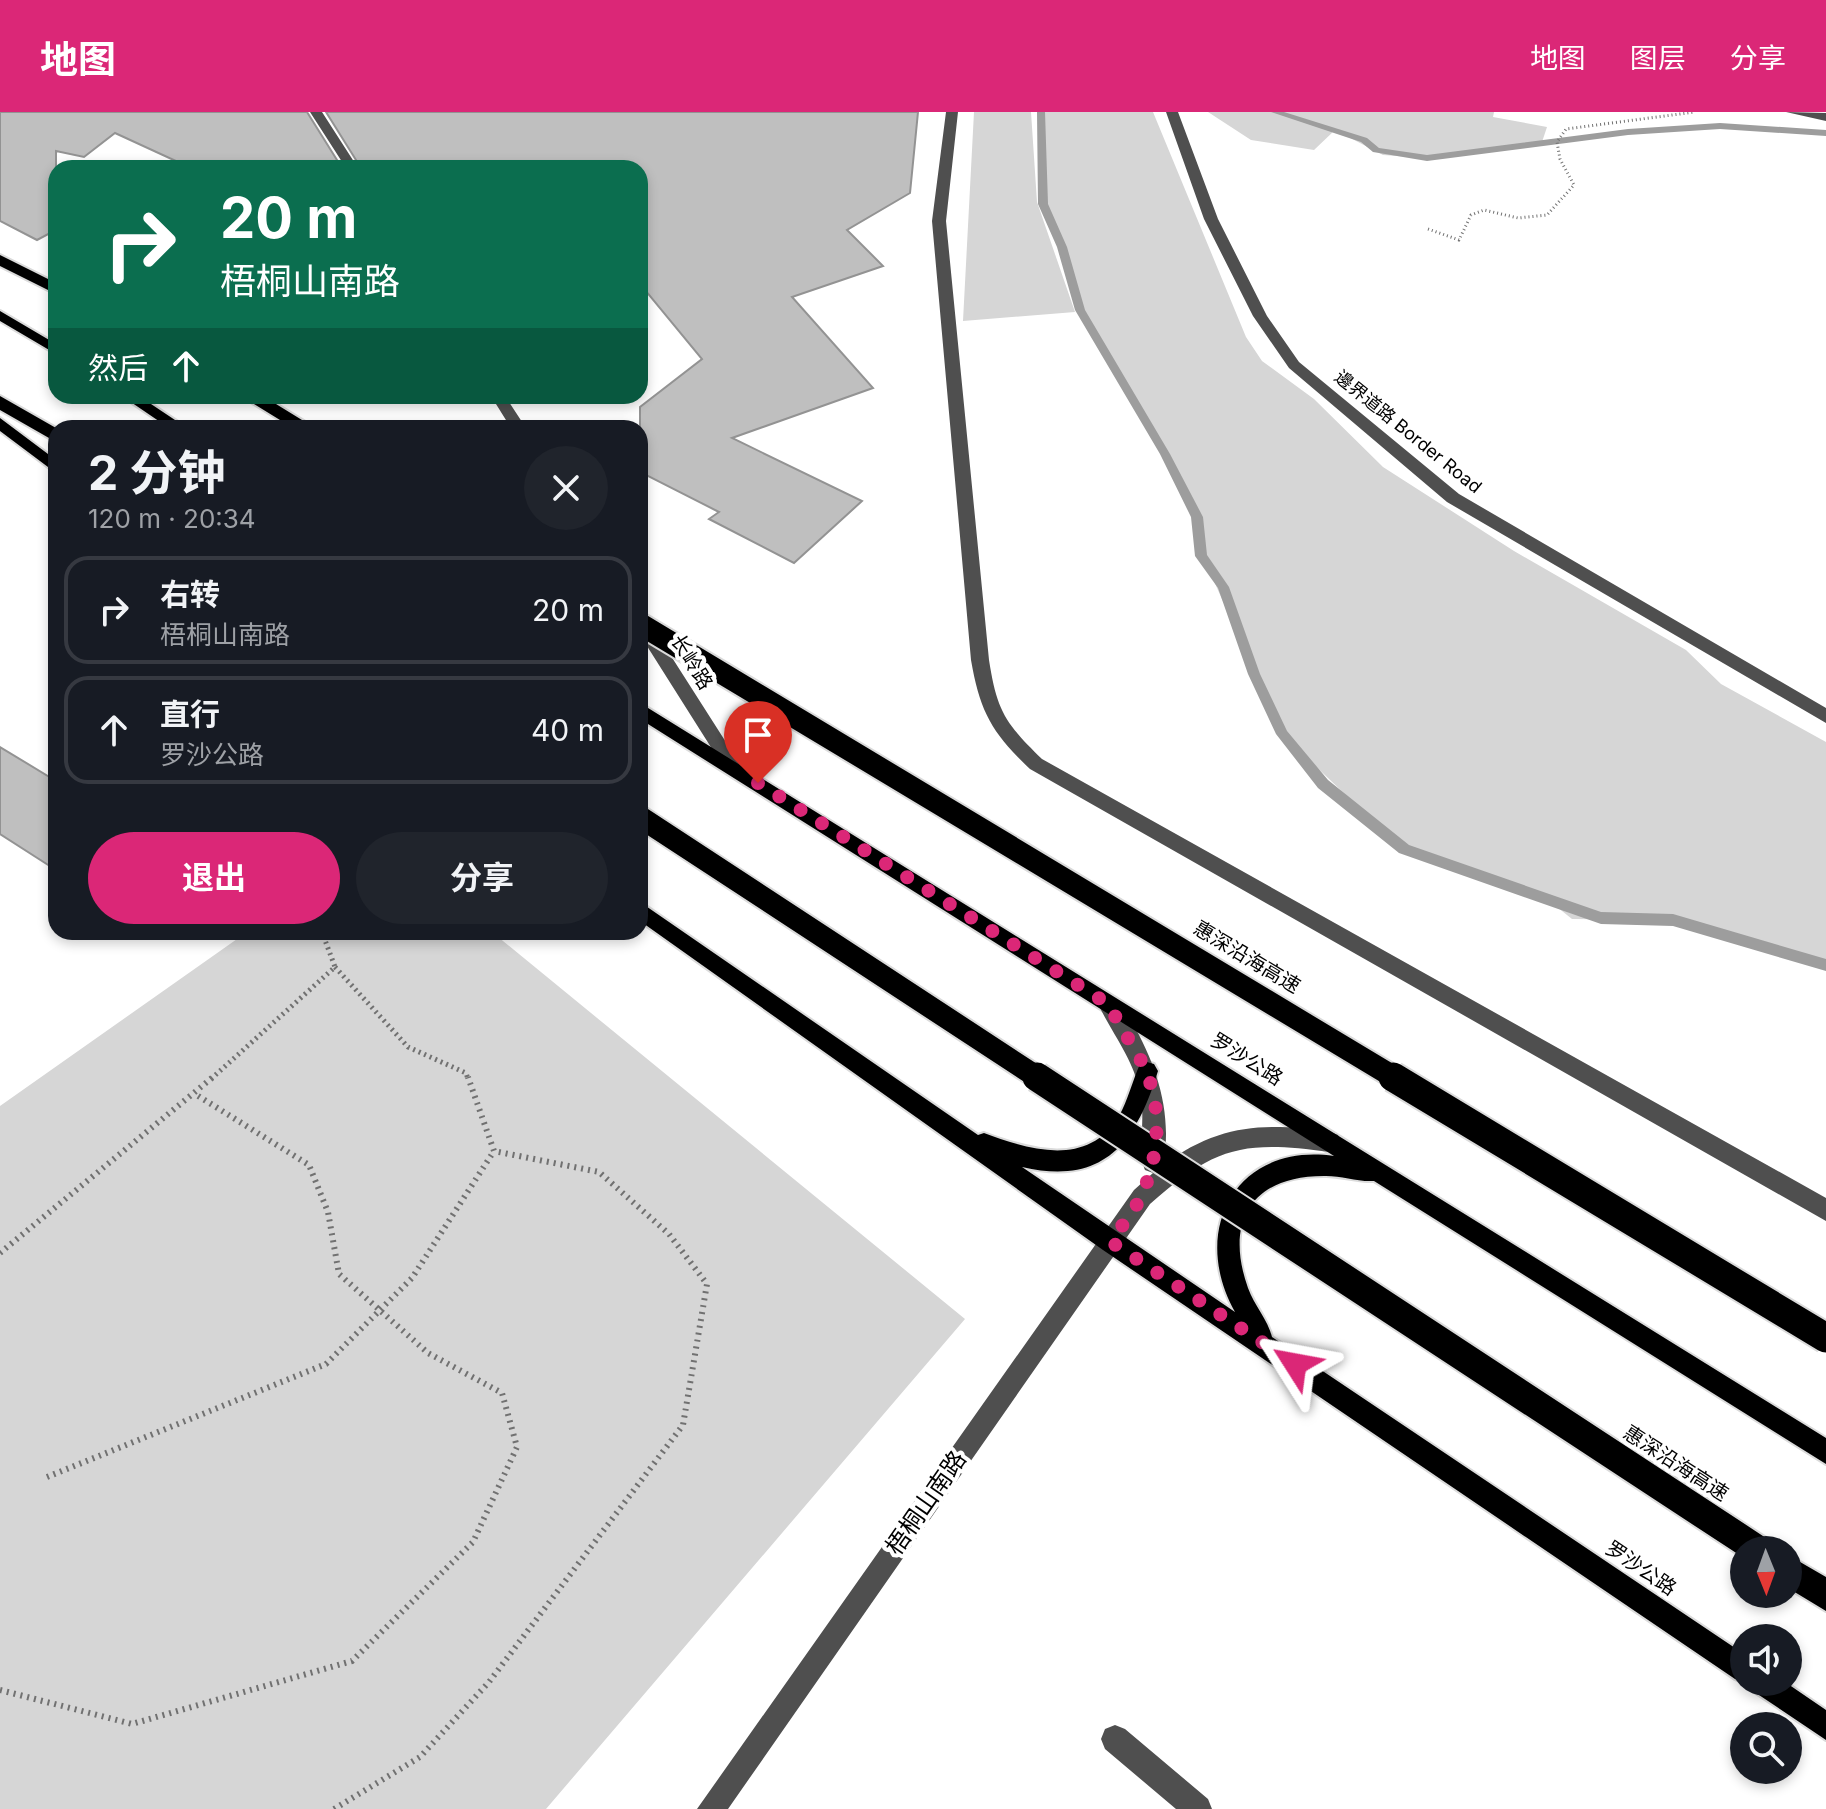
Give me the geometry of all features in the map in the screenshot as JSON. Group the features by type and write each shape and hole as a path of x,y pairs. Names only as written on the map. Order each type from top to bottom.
{"highway":[{"path":"0,260 48,285"},
{"path":"0,402 48,431"},
{"path":"264,404 292,420"},
{"name":"惠深沿海高速","path":"648,627 1826,1338"},
{"name":"惠深沿海高速","path":"648,822 1737,1536"},
{"path":"1802,1579 1826,1595"}],"main road":[{"path":"0,315 48,345"},
{"path":"142,404 167,420"},
{"path":"0,423 48,462"},
{"name":"罗沙公路","path":"648,715 1826,1452"},
{"name":"罗沙公路","path":"648,916 1111,1242 1730,1660"},
{"path":"951,1128 993,1147 1032,1158 1069,1162 1105,1150 1126,1130 1139,1105 1147,1071"},
{"path":"1268,1346 1231,1284 1224,1250 1227,1221 1241,1195 1261,1179 1286,1169 1353,1168 1391,1177"},
{"path":"1782,1696 1826,1726"}],"street":[{"path":"316,112 347,160"},
{"path":"952,112 939,221 980,660 987,705 1001,731 1036,764 1826,1210"},
{"name":"邊界道路 Border Road","path":"1172,112 1211,219 1260,316 1294,365 1453,498 1826,716"},
{"path":"1792,112 1826,117"},
{"name":"长岭路","path":"648,635 732,766"},
{"name":"梧桐山南路","path":"1108,1004 1147,1071 1155,1100 1157,1128 1153,1163 1142,1197"},
{"name":"梧桐山南路","path":"711,1809 1142,1197 1195,1153 1227,1140 1259,1134 1335,1143"},
{"path":"1115,1739 1198,1809"}],"path":[{"path":"1428,229 1459,240 1471,215 1484,210 1518,218 1547,215 1574,185 1560,159 1557,142 1566,129 1695,112"},
{"path":"325,940 335,967 408,1047 466,1073 494,1151"},
{"path":"0,1253 195,1094 335,967"},
{"path":"0,1690 132,1724 352,1661 473,1542 517,1447 502,1393 428,1353 339,1274 328,1212 309,1165 195,1094"},
{"path":"47,1477 326,1364 412,1278 494,1151"},
{"path":"334,1809 420,1757 489,1682 683,1425 707,1284 669,1234 599,1172 494,1151"}],"shaded area":[{"path":"974,112 1031,112 1037,202 1075,312 963,321"},
{"path":"1042,112 1153,112 1246,337 1262,361 1314,399 1383,467 1514,551 1686,650 1721,684 1826,742 1826,965 1673,920 1572,919 1547,899 1396,843 1282,734 1201,552 1192,510 1080,310 1066,261 1046,211"},
{"path":"1208,112 1494,112 1493,117 1547,127 1542,142 1427,158 1383,155 1335,130 1314,150 1251,140"},
{"path":"236,940 502,940 965,1319 546,1809 0,1809 0,1106"}],"building":[{"path":"0,112 307,112 337,160 174,160 115,133 84,157 56,151 56,160 48,160 48,234 37,240 0,221"},
{"path":"326,112 918,112 910,193 847,230 883,266 792,297 873,388 732,438 862,501 794,563 709,519 719,512 648,476 648,420 640,420 640,407 648,404 648,401 702,359 648,294 648,160 356,160"},
{"path":"0,747 48,776 48,865 0,834"}],"waterway":[{"path":"1041,112 1043,204 1062,247 1080,310 1165,454 1197,517 1201,556 1223,587 1254,674 1282,734 1323,784 1404,849 1601,918 1673,920 1826,965"},
{"path":"1275,112 1364,140 1376,150 1427,158 1628,132 1720,126 1826,133"}],"route":[{"path":"758,783 1108,1004 1137,1049 1147,1071 1155,1100 1157,1128 1153,1163 1142,1197 1111,1242 1295,1364"}]}
